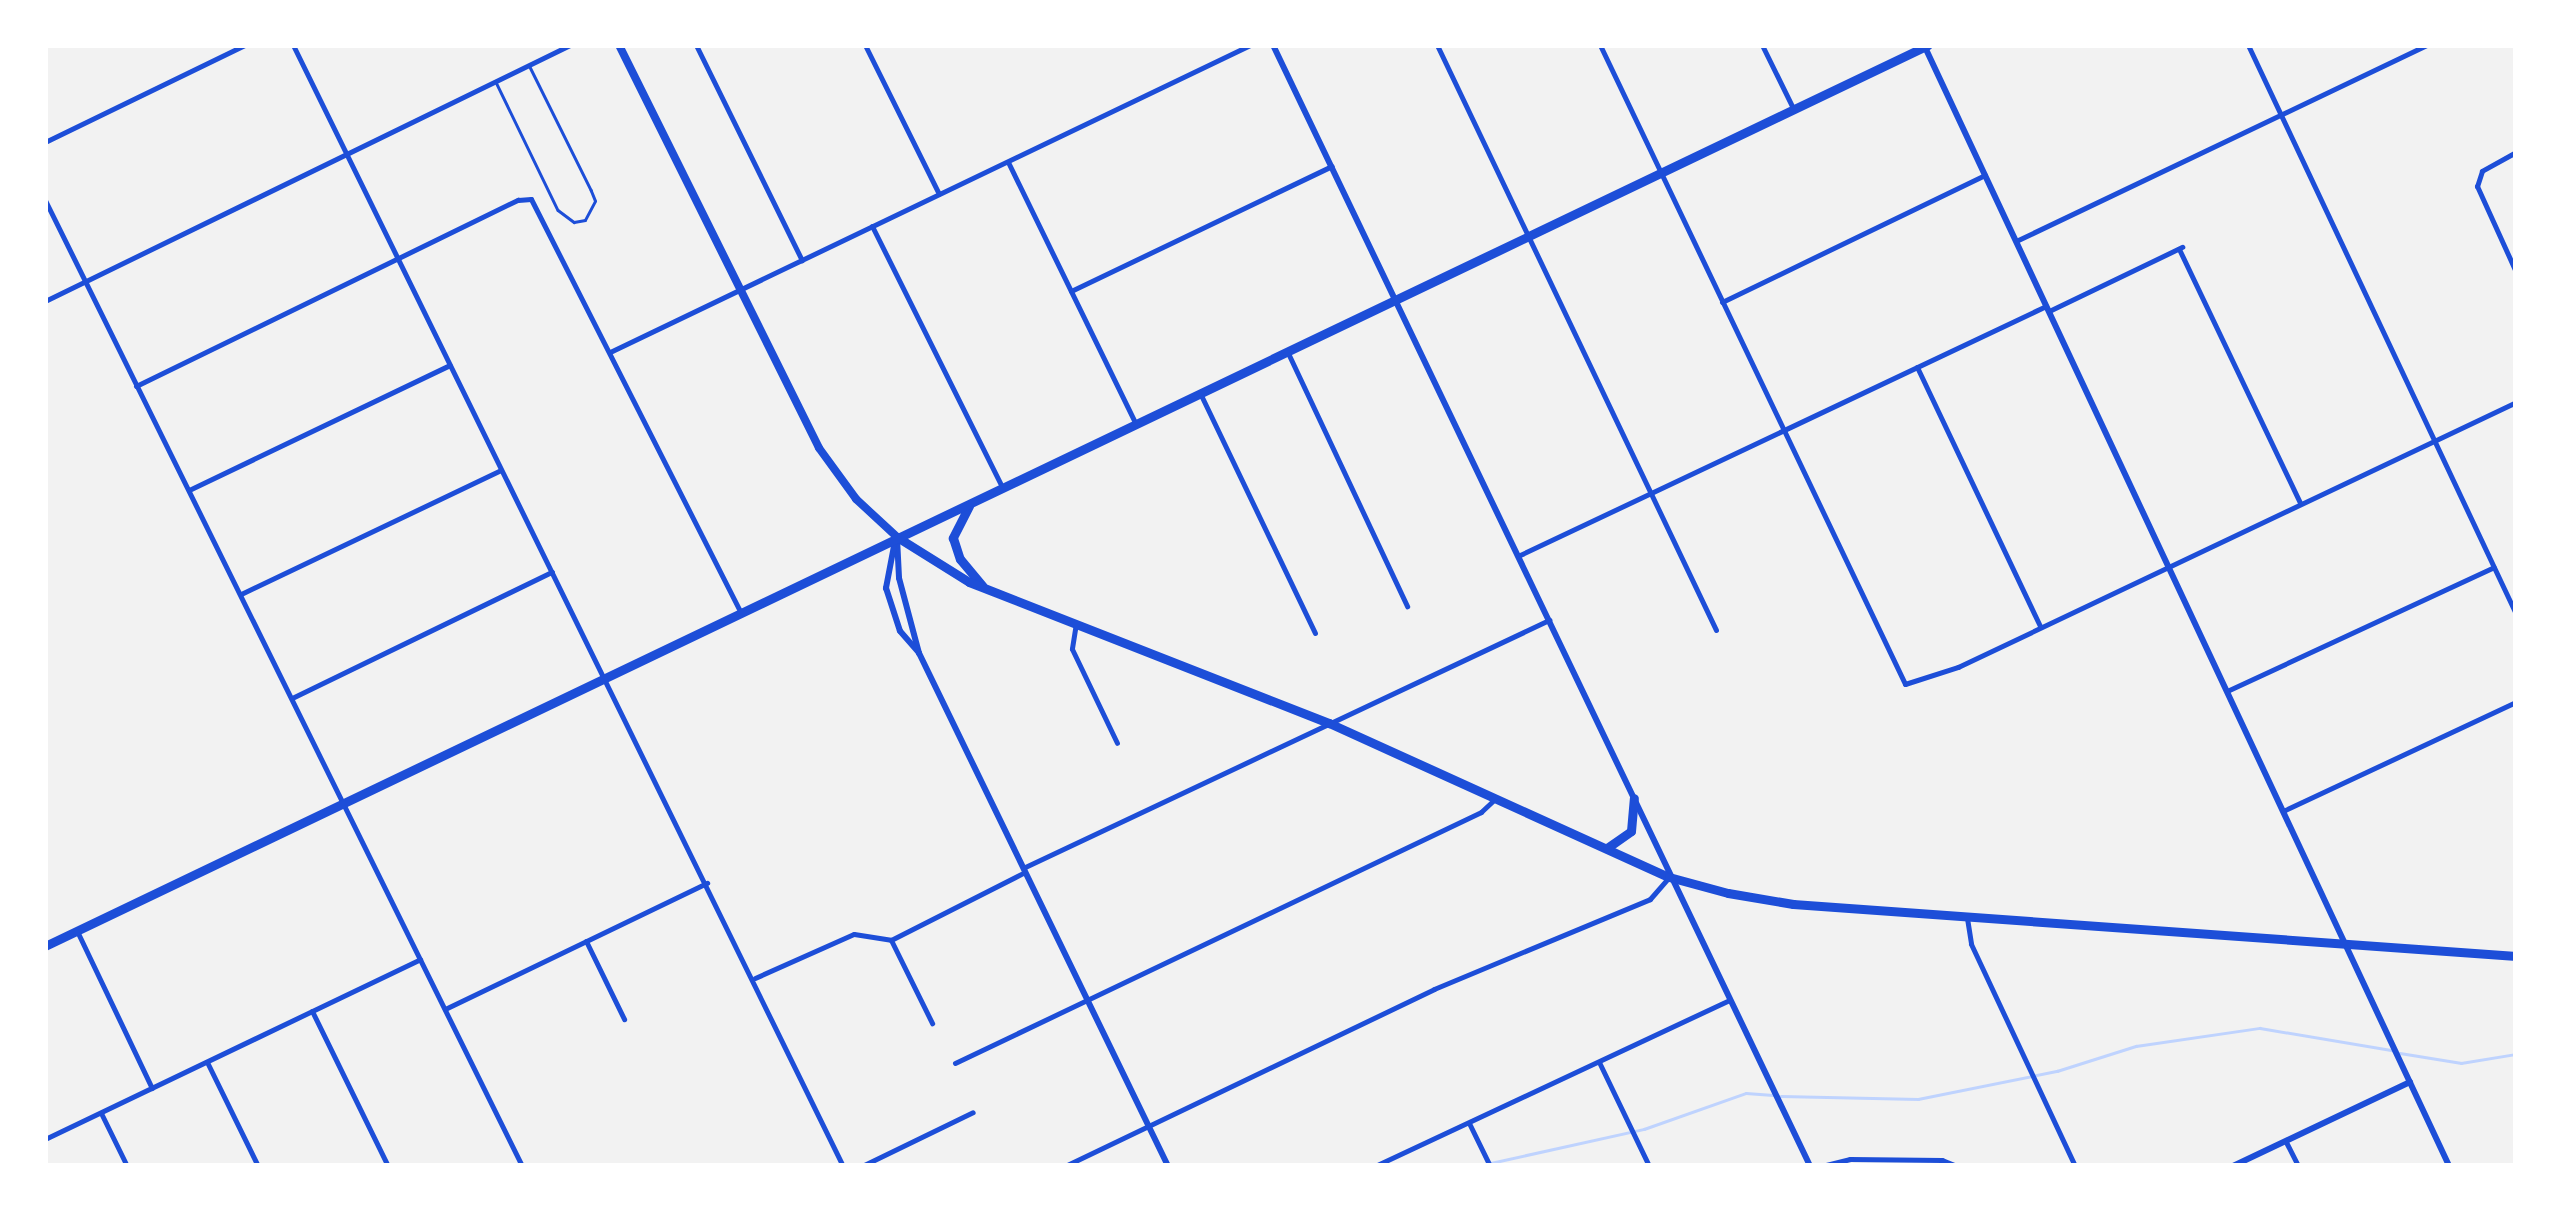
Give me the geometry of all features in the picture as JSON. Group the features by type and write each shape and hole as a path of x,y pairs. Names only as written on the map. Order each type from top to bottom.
{"main road":[{"path":"619,45 819,448 856,499 896,537 989,591 1329,723 1669,877 1779,903 2516,956"},
{"path":"45,946 1926,46"},
{"path":"976,499 953,538 965,567 989,591"},
{"path":"1606,848 1631,832 1634,798"}],"street":[{"path":"45,142 245,45"},
{"path":"293,45 755,978 843,1166"},
{"path":"45,301 570,45"},
{"path":"696,45 802,260"},
{"path":"865,45 940,194"},
{"path":"610,352 1250,45"},
{"path":"1273,45 1810,1166"},
{"path":"1436,45 1716,630"},
{"path":"1600,45 1905,684 1927,682 2516,402"},
{"path":"1762,45 1793,108"},
{"path":"2248,45 2516,614"},
{"path":"2016,241 2428,45"},
{"path":"1926,46 2449,1166"},
{"path":"2516,152 2482,171 2477,186 2516,272"},
{"path":"1007,162 1136,424"},
{"path":"1071,291 1332,166"},
{"path":"1722,302 1985,174"},
{"path":"45,200 522,1166"},
{"path":"136,386 530,200 742,614"},
{"path":"872,226 1002,487"},
{"path":"1520,555 1917,367 2181,248 2300,504"},
{"path":"1287,351 1407,606"},
{"path":"189,490 450,365"},
{"path":"1917,367 2040,627"},
{"path":"1200,393 1315,633"},
{"path":"241,594 502,470"},
{"path":"896,537 886,588 900,630 919,653"},
{"path":"896,537 898,578 919,653 1168,1166"},
{"path":"2228,691 2494,567"},
{"path":"292,698 552,572"},
{"path":"755,978 854,934 891,940 1024,870 1550,620"},
{"path":"1076,623 1072,649 1118,743"},
{"path":"2283,811 2516,702"},
{"path":"955,1063 1086,997 1481,812 1497,796"},
{"path":"1065,1166 1434,990 1650,899 1669,877"},
{"path":"445,1010 707,883"},
{"path":"1967,918 1971,944 2075,1166"},
{"path":"77,931 152,1088"},
{"path":"586,940 624,1019"},
{"path":"891,940 932,1023"},
{"path":"45,1140 420,958"},
{"path":"1375,1166 1731,1000"},
{"path":"312,1011 388,1166"},
{"path":"207,1062 258,1166"},
{"path":"1599,1062 1649,1166"},
{"path":"2233,1166 2410,1082"},
{"path":"862,1166 973,1112"},
{"path":"101,1113 127,1166"},
{"path":"1469,1123 1490,1166"},
{"path":"2286,1142 2298,1166"},
{"path":"1822,1166 1850,1159 1956,1164"}],"lane":[{"path":"495,81 558,210 574,222 585,220 595,201 528,65"}],"waterway":[{"path":"1781,1096 1918,1099 2057,1071 2136,1046 2260,1028 2392,1050"},
{"path":"2400,1053 2461,1063 2516,1054"},
{"path":"1477,1166 1644,1129 1746,1093 1773,1095"}]}
